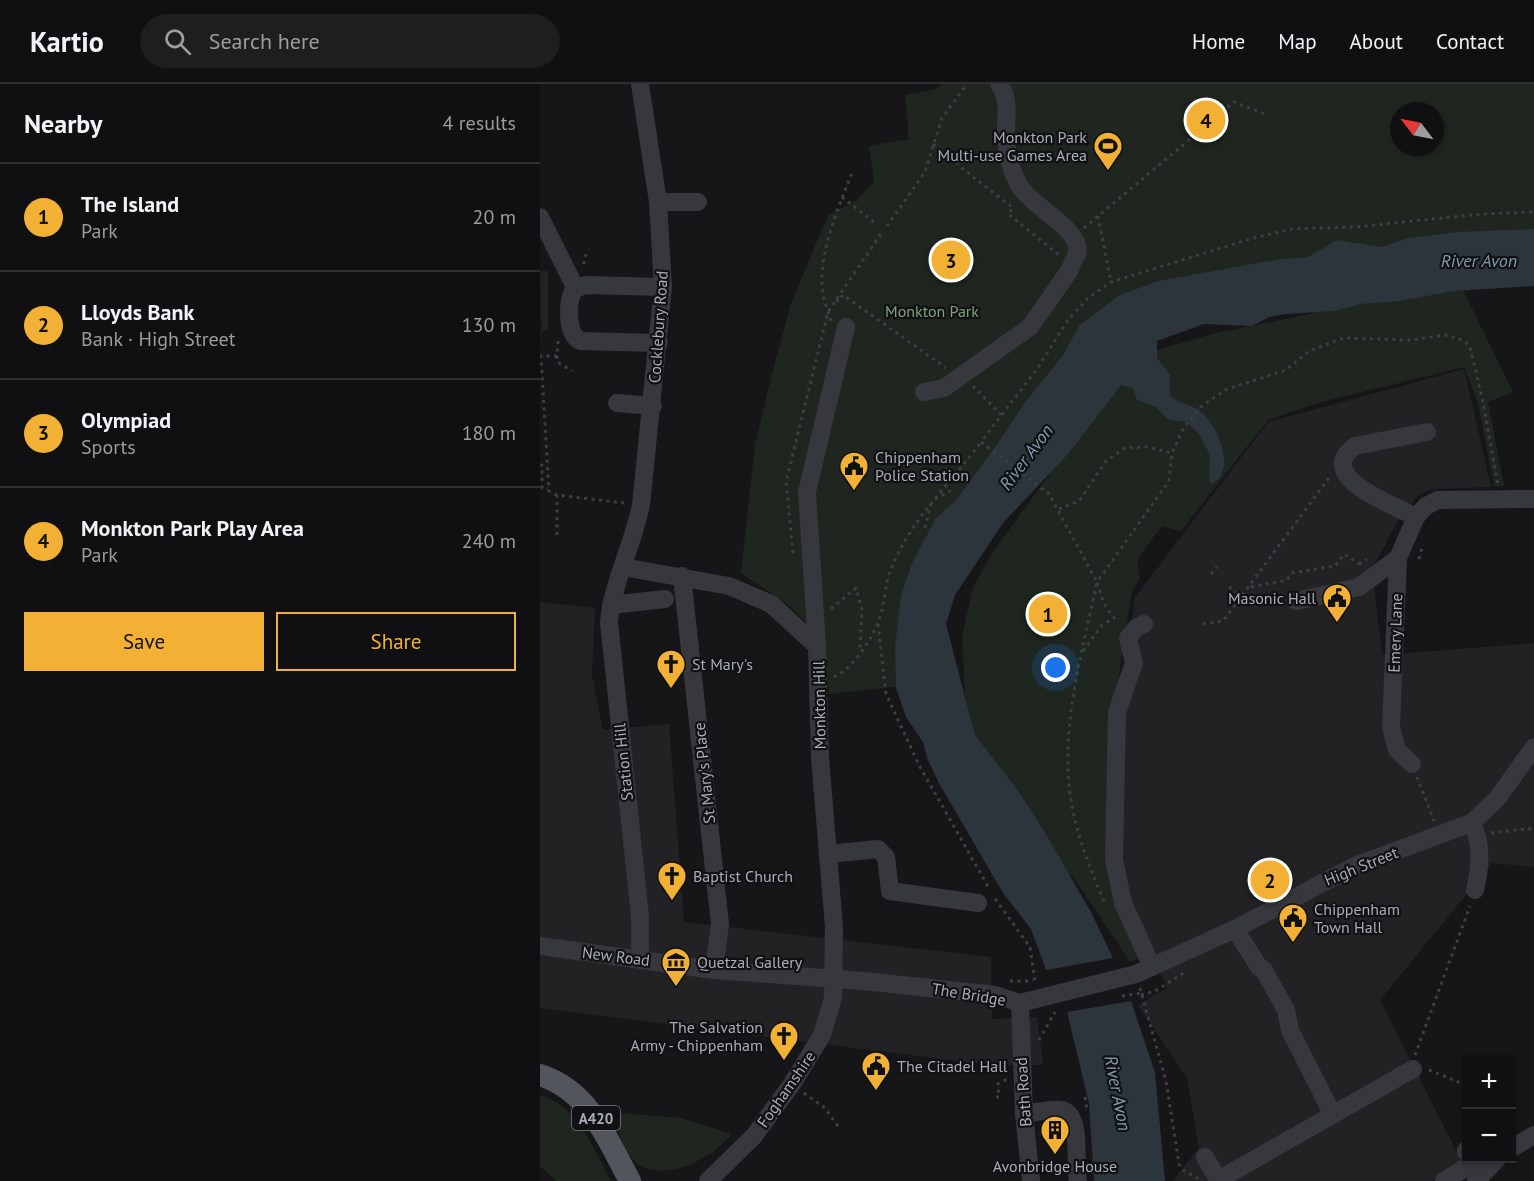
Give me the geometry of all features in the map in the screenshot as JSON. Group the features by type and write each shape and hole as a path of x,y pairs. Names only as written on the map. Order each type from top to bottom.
{"main road":[{"name":"A420","path":"540,1075 564,1085 579,1097 598,1121 630,1181"}],"street":[{"name":"Cocklebury Road","path":"623,567 635,533 641,505 663,287 657,202 640,84"},
{"path":"924,392 944,388 1030,327 1072,266 1078,251 1073,237 1033,202 1018,184 1009,160 1006,100 999,84"},
{"path":"657,202 698,202"},
{"path":"540,217 576,289"},
{"path":"659,343 585,341 576,338 571,329 571,298 576,289 586,285 663,287"},
{"path":"817,646 807,492 846,327"},
{"path":"617,403 652,406"},
{"path":"1427,432 1354,446 1344,458 1343,469 1350,482 1416,517 1425,506 1438,500 1501,498 1534,500"},
{"name":"Emery Lane","path":"1412,764 1397,750 1393,741 1390,708 1395,650 1398,558 1416,517"},
{"name":"Emery Lane","path":"1296,601 1366,583 1398,558"},
{"name":"Monkton Hill","path":"623,567 729,586 771,604 817,646 820,757 834,927 835,980"},
{"name":"Station Hill","path":"623,567 611,605 610,644 640,915 640,959"},
{"name":"St Mary's Place","path":"682,576 720,924 714,970"},
{"path":"611,605 666,600"},
{"path":"1139,978 1114,859 1117,712 1133,668 1128,638 1136,628 1144,624"},
{"name":"High Street","path":"1139,978 1355,867 1440,837 1471,823 1489,808 1534,747"},
{"path":"1471,823 1478,836 1479,848 1475,890"},
{"path":"828,854 878,849 886,857 890,891 978,903"},
{"path":"1236,929 1259,967 1264,970 1286,1010 1290,1030 1333,1115"},
{"name":"New Road","path":"540,946 714,970 835,980"},
{"name":"The Bridge","path":"835,980 995,995 1020,1003 1139,978"},
{"name":"Foghamshire","path":"708,1181 754,1136 811,1057 830,1012 835,980"},
{"name":"Bath Road","path":"1020,1003 1024,1114 1031,1181"},
{"path":"1205,1157 1223,1178 1414,1070"},
{"path":"1024,1114 1061,1110 1067,1114 1077,1134 1078,1181"},
{"path":"1516,1146 1534,1135"},
{"path":"1444,1181 1472,1163"}],"path":[{"path":"887,226 925,172 942,118 967,84"},
{"path":"1073,237 1234,102 1267,115"},
{"path":"933,144 954,158 959,166 1013,208 1008,214 1072,266"},
{"path":"852,173 835,214 822,285 828,312 881,234"},
{"path":"842,197 875,223"},
{"path":"819,684 844,672 878,624 890,574 910,532 932,501 1037,369 1068,320 1088,298 1111,282 1250,239 1292,229 1355,227 1481,214 1534,212"},
{"path":"1098,216 1111,282"},
{"path":"836,299 838,301 843,295 899,334"},
{"path":"558,335 557,362 572,371"},
{"path":"1106,904 1080,842 1068,770 1070,727 1082,653 1097,582 1169,481 1172,453 1183,429 1202,406 1225,390 1286,370 1309,351 1344,338 1412,340 1438,335 1454,337 1468,344 1472,355 1501,498"},
{"path":"557,356 541,356 540,384 547,437 550,493 641,505"},
{"path":"981,442 1049,494 1097,582 1104,604 1114,618"},
{"path":"1059,509 1079,501 1106,461 1125,448 1147,447 1172,453"},
{"path":"1203,624 1223,621 1344,458"},
{"path":"540,465 542,465 542,488 548,489"},
{"path":"925,528 932,501 954,489"},
{"path":"557,495 557,535"},
{"path":"1419,559 1422,550 1420,544"},
{"path":"1250,587 1287,580 1292,573 1335,566 1344,554 1359,564 1366,583"},
{"path":"1211,574 1217,567"},
{"path":"1229,587 1242,596"},
{"path":"832,608 856,588 862,609 860,652"},
{"path":"1082,653 1102,625 1121,617"},
{"path":"878,624 886,694 919,765 989,888 1030,947 1035,981"},
{"path":"1412,764 1440,837"},
{"path":"1462,1084 1414,1070 1475,890"},
{"path":"1139,978 1141,993"},
{"path":"1139,978 1141,993 1166,1081 1179,1164 1188,1174 1205,1181"},
{"path":"996,1097 999,1097 998,1084 1007,1079"},
{"path":"798,1089 825,1108 840,1129"}],"shaded area":[{"path":"540,271 548,271 548,330 542,331 542,354"},
{"path":"1464,369 1491,487 1430,489 1418,496 1397,522 1372,569 1382,655 1534,643 1534,867 1492,863 1380,1000 1463,1164 1432,1181 1173,1181 1199,1148 1187,1078 1138,1005 1167,988 1129,908 1122,863 1120,749 1128,693 1134,599 1268,422"},
{"path":"540,602 595,608 592,674 603,730 669,724 684,922 991,957 992,1019 1037,1017 1043,1065 989,1065 540,1008"}],"green space":[{"name":"Monkton Park","path":"942,84 1534,84 1534,242 1108,304 902,686 829,694 826,669 820,649 804,620 778,598 741,573 755,444 791,303 828,215 857,200 874,181 869,146 909,139 905,95 936,89"},
{"path":"1463,290 1513,392 1488,402 1504,486 1494,486 1478,403 1464,367 1318,403 1268,420 1181,531 1162,526 1137,559 1140,578 1132,591 1119,674 1111,817 1141,957 1130,962 1076,881 1055,860 979,753 965,696 962,637 973,587 994,550 1125,372 1158,350 1212,334 1417,292"},
{"path":"540,1095 554,1101 575,1119 591,1142 611,1181 556,1181 540,1166"},
{"path":"610,1112 681,1118 732,1134 713,1152 689,1165 676,1169 650,1169 638,1165 633,1160 621,1140"}],"water":[{"name":"River Avon","path":"1534,229 1534,286 1454,291 1400,301 1360,304 1334,311 1287,314 1269,317 1252,326 1204,324 1157,341 1157,358 1170,375 1170,396 1199,410 1218,436 1224,458 1220,477 1212,484 1209,481 1210,455 1199,434 1186,422 1167,419 1156,407 1137,400 1133,388 1121,385 1069,453 1003,523 955,595 946,624 975,735 1019,792 1044,831 1091,912 1113,958 1046,970 1031,929 1003,893 940,785 927,758 923,742 906,717 896,688 895,647 901,596 912,563 936,518 956,500 1024,404 1063,355 1079,326 1118,296 1158,281 1281,259 1306,258 1337,240 1381,247 1409,238 1458,232"},
{"name":"River Avon","path":"1131,1001 1155,1072 1165,1181 1094,1181 1089,1103 1067,1012"}],"place":[{"name":"Monkton Park Play Area","path":"1206,120"},
{"name":"Monkton Park Multi-use Games Area","path":"1108,172"},
{"name":"Olympiad","path":"951,260"},
{"name":"Chippenham Police Station","path":"854,492"},
{"name":"The Island","path":"1048,614"},
{"name":"Masonic Hall","path":"1337,624"},
{"name":"St Mary's","path":"671,690"},
{"name":"Lloyds Bank","path":"1270,880"},
{"name":"Baptist Church","path":"672,902"},
{"name":"Chippenham Town Hall","path":"1293,944"},
{"name":"Quetzal Gallery","path":"676,988"},
{"name":"The Salvation Army - Chippenham","path":"784,1062"},
{"name":"The Citadel Hall","path":"876,1092"},
{"name":"Avonbridge House","path":"1055,1156"}]}
